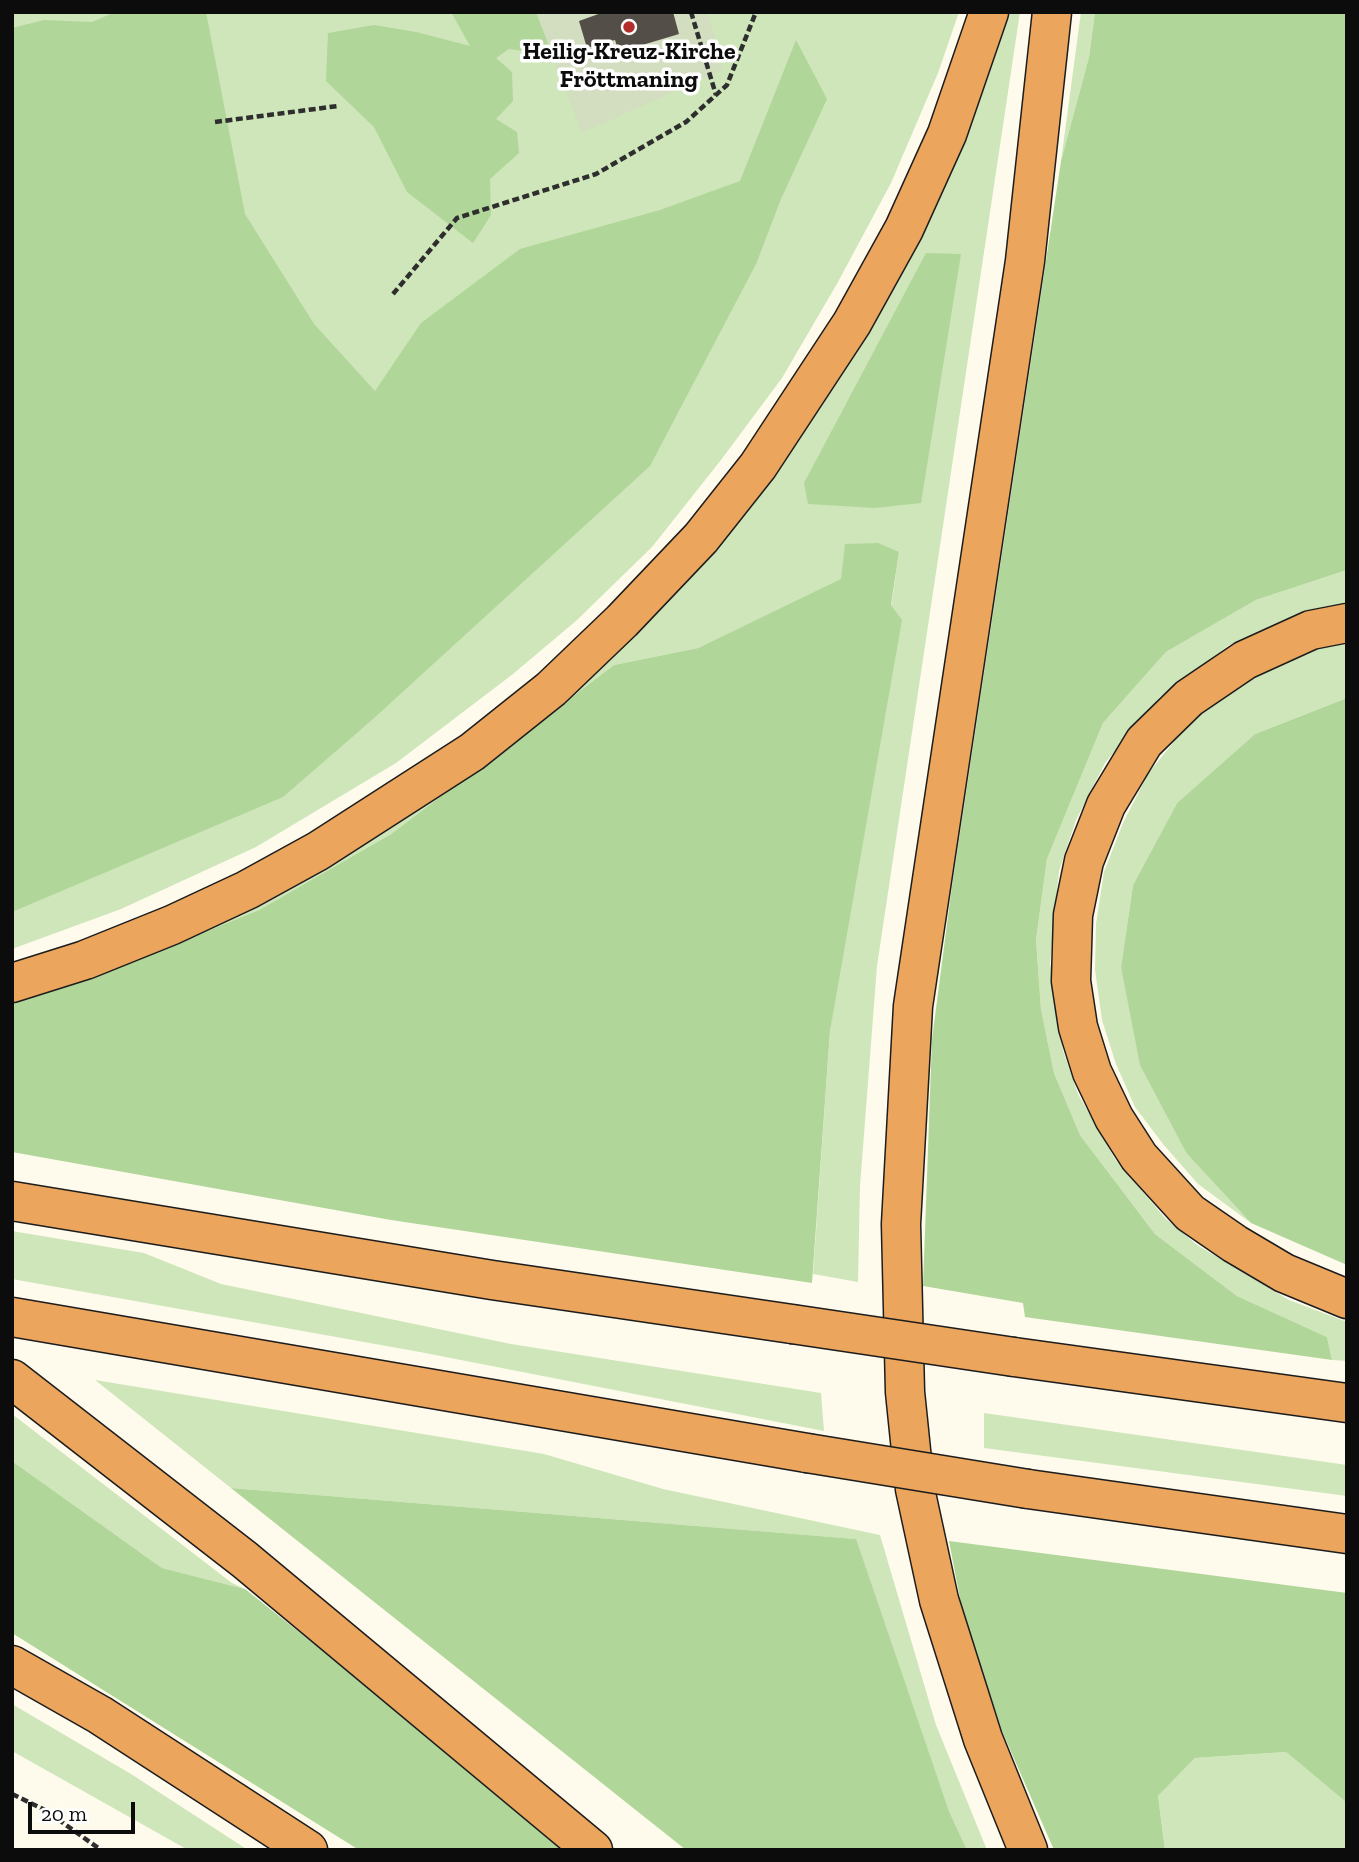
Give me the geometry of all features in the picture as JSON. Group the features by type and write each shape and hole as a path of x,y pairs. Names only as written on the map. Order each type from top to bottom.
{"highway":[{"path":"12,983 85,960 172,925 247,890 318,851 472,752 551,689 622,621 701,538 758,466 852,323 904,229 947,134 989,12"},
{"path":"1028,1850 983,1739 939,1600 915,1489 905,1392 901,1224 913,1006 1025,261 1052,12"},
{"path":"1347,623 1311,630 1245,660 1189,698 1144,742 1106,805 1084,861 1073,915 1071,981 1078,1027 1092,1072 1114,1118 1139,1157 1190,1213 1223,1236 1284,1273 1347,1299"},
{"path":"12,1201 492,1280 1347,1403"},
{"path":"12,1317 1028,1489 1347,1534"},
{"path":"12,1380 245,1560 593,1850"},
{"path":"12,1665 100,1715 308,1850"}],"path":[{"path":"691,12 716,95"},
{"path":"393,294 457,218 596,174 686,122 727,85 756,12"},
{"path":"215,122 338,106"},
{"path":"12,1794 45,1810 101,1850"}],"green space":[{"path":"12,12 959,12 938,73 891,183 838,282 782,378 652,547 577,620 513,674 396,763 256,847 121,909 12,949"},
{"path":"115,12 206,12 245,214 314,324 375,391 421,323 520,249 660,210 740,181 796,40 827,99 781,199 756,264 650,466 373,719 283,797 12,912 12,28 44,20 92,22"},
{"path":"451,12 550,12 555,42 533,52 509,49 496,58 512,72 513,101 496,119 517,132 519,153 490,179 491,215 473,243 407,192 374,127 326,81 328,33 374,25 416,32 470,46"},
{"path":"536,12 604,12 579,21 587,48 615,40 619,52 679,34 673,12 708,12 723,70 582,133"},
{"path":"1002,12 1020,12 877,966 860,1186 858,1282 813,1274 830,1031 899,552 698,648 614,665 391,834 259,910 123,965 12,998 337,856 738,511"},
{"path":"1081,12 1095,12 1089,57 1061,161"},
{"path":"1095,12 1347,12 1347,570 1256,600 1166,652 1103,723 1047,859 1036,940 1041,1009 1054,1073 1080,1135 1155,1234 1237,1296 1327,1337 1332,1360 1025,1317 1023,1303 923,1286 932,1039 952,886 1061,161 1089,57"},
{"path":"926,253 961,254 921,503 875,508 808,504 804,483"},
{"path":"878,543 899,552 891,605 902,620 830,1031 812,1283 391,1220 12,1152 12,998 123,965 259,910 391,834 614,665 698,648 841,579 845,544"},
{"path":"1347,570 1347,603 1305,612 1229,645 1160,697 1105,763 1076,820 1059,871 1050,963 1063,1051 1078,1094 1115,1159 1165,1218 1197,1245 1289,1300 1347,1322 1347,1361 1332,1360 1327,1337 1237,1296 1155,1234 1080,1135 1054,1073 1041,1009 1036,940 1047,859 1103,723 1166,652 1256,600"},
{"path":"1347,642 1347,698 1255,734 1177,803 1133,885 1121,967 1187,1154 1251,1223 1198,1184 1163,1144 1135,1107 1116,1064 1102,1020 1095,970 1096,924 1104,872 1123,823 1148,774 1184,729 1216,701 1253,677 1287,660 1327,645"},
{"path":"1347,698 1347,1265 1251,1223 1187,1154 1140,1065 1121,967 1133,885 1177,803 1255,734"},
{"path":"12,1231 144,1253 221,1284 511,1344 821,1393 824,1431 420,1352 12,1279"},
{"path":"95,1380 544,1454 663,1489 880,1535 936,1725 987,1850 967,1850 949,1811 855,1539 231,1488"},
{"path":"984,1413 1347,1465 1347,1496 984,1448"},
{"path":"12,1414 232,1583 245,1589 162,1568 12,1461"},
{"path":"12,1461 162,1568 245,1589 573,1850 359,1850 12,1633"},
{"path":"231,1488 856,1539 949,1811 967,1850 686,1850"},
{"path":"949,1541 1347,1593 1347,1803 1286,1752 1195,1758 1158,1796 1165,1850 1054,1850 1002,1731 963,1614"},
{"path":"12,1704 131,1774 248,1850 188,1850 12,1751"},
{"path":"1286,1752 1347,1803 1347,1850 1165,1850 1158,1796 1195,1758"}],"building":[{"name":"Heilig-Kreuz-Kirche Fröttmaning","path":"604,12 673,12 679,34 619,52 615,40 587,48 579,21"}],"place":[{"name":"Heilig-Kreuz-Kirche Fröttmaning","path":"629,27"}]}
